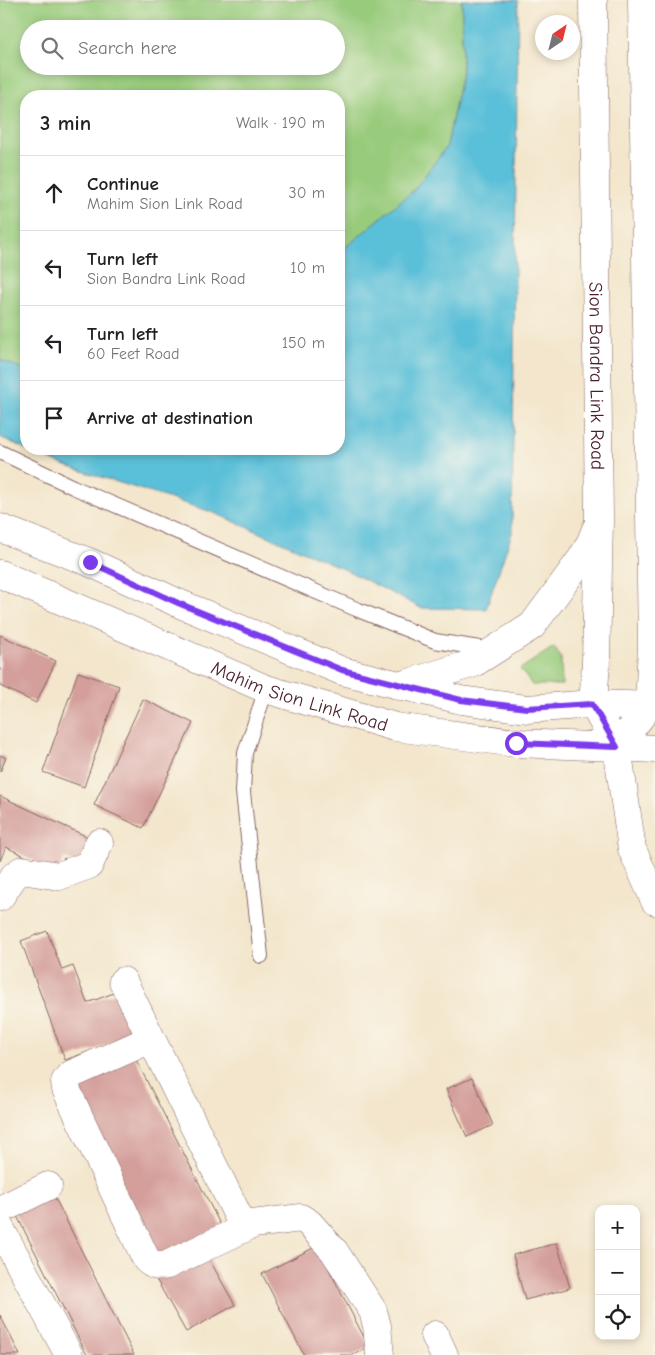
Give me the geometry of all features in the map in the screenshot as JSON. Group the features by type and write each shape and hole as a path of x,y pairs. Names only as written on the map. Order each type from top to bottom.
{"main road":[{"name":"Sion Bandra Link Road","path":"592,704 596,662 599,519 593,0"},
{"path":"617,747 652,706 652,521 642,0"},
{"path":"399,686 474,663 532,626 582,558 590,544 599,519"},
{"path":"0,528 90,562 178,603 342,670 399,686 461,700 527,708 592,704 652,706"},
{"name":"Mahim Sion Link Road","path":"0,574 266,689 396,727 516,743 617,747"},
{"path":"592,704 617,747 632,849 655,901"},
{"path":"617,747 655,749"},
{"path":"0,897 14,876 22,870 59,876 78,871 89,865 99,843"},
{"path":"123,981 244,1228"},
{"path":"151,1039 70,1075 65,1082 66,1089 146,1259 152,1265 167,1265 253,1224 300,1218 310,1223 334,1251 373,1311 377,1326 380,1355"},
{"path":"0,1210 48,1186"},
{"path":"0,1228 69,1355"}],"lane":[{"path":"0,452 73,487 435,641 494,650"},
{"path":"261,956 243,792 245,753 266,689"}],"green space":[{"path":"0,0 462,0 462,72 447,146 414,190 345,248 345,90 20,90 20,368 0,360"},
{"path":"554,647 561,658 562,685 532,685 520,669"}],"water":[{"path":"462,0 518,0 512,533 486,609 421,608 344,569 212,512 63,465 40,455 345,455 345,248 414,190 447,146 462,72"},
{"path":"0,360 20,368 20,446 0,437"}],"building":[{"path":"0,635 56,661 36,703 0,686"},
{"path":"78,672 119,686 84,787 43,772"},
{"path":"143,699 193,723 143,828 94,805"},
{"path":"0,755 6,758 0,772"},
{"path":"0,796 92,839 80,865 64,858 58,872 6,847 0,861"},
{"path":"47,931 62,970 73,966 87,1003 122,990 138,1034 65,1060 21,941"},
{"path":"133,1054 221,1226 159,1258 70,1086"},
{"path":"472,1078 493,1125 467,1137 446,1089"},
{"path":"53,1194 134,1355 87,1355 15,1212"},
{"path":"557,1243 570,1288 525,1300 513,1255"},
{"path":"317,1246 369,1347 353,1355 304,1355 262,1274"},
{"path":"205,1252 235,1305 186,1332 156,1279"},
{"path":"0,1315 20,1355 0,1355"}],"route":[{"path":"90,562 178,603 342,670 399,686 461,700 527,708 592,704 617,747 516,743"}]}
